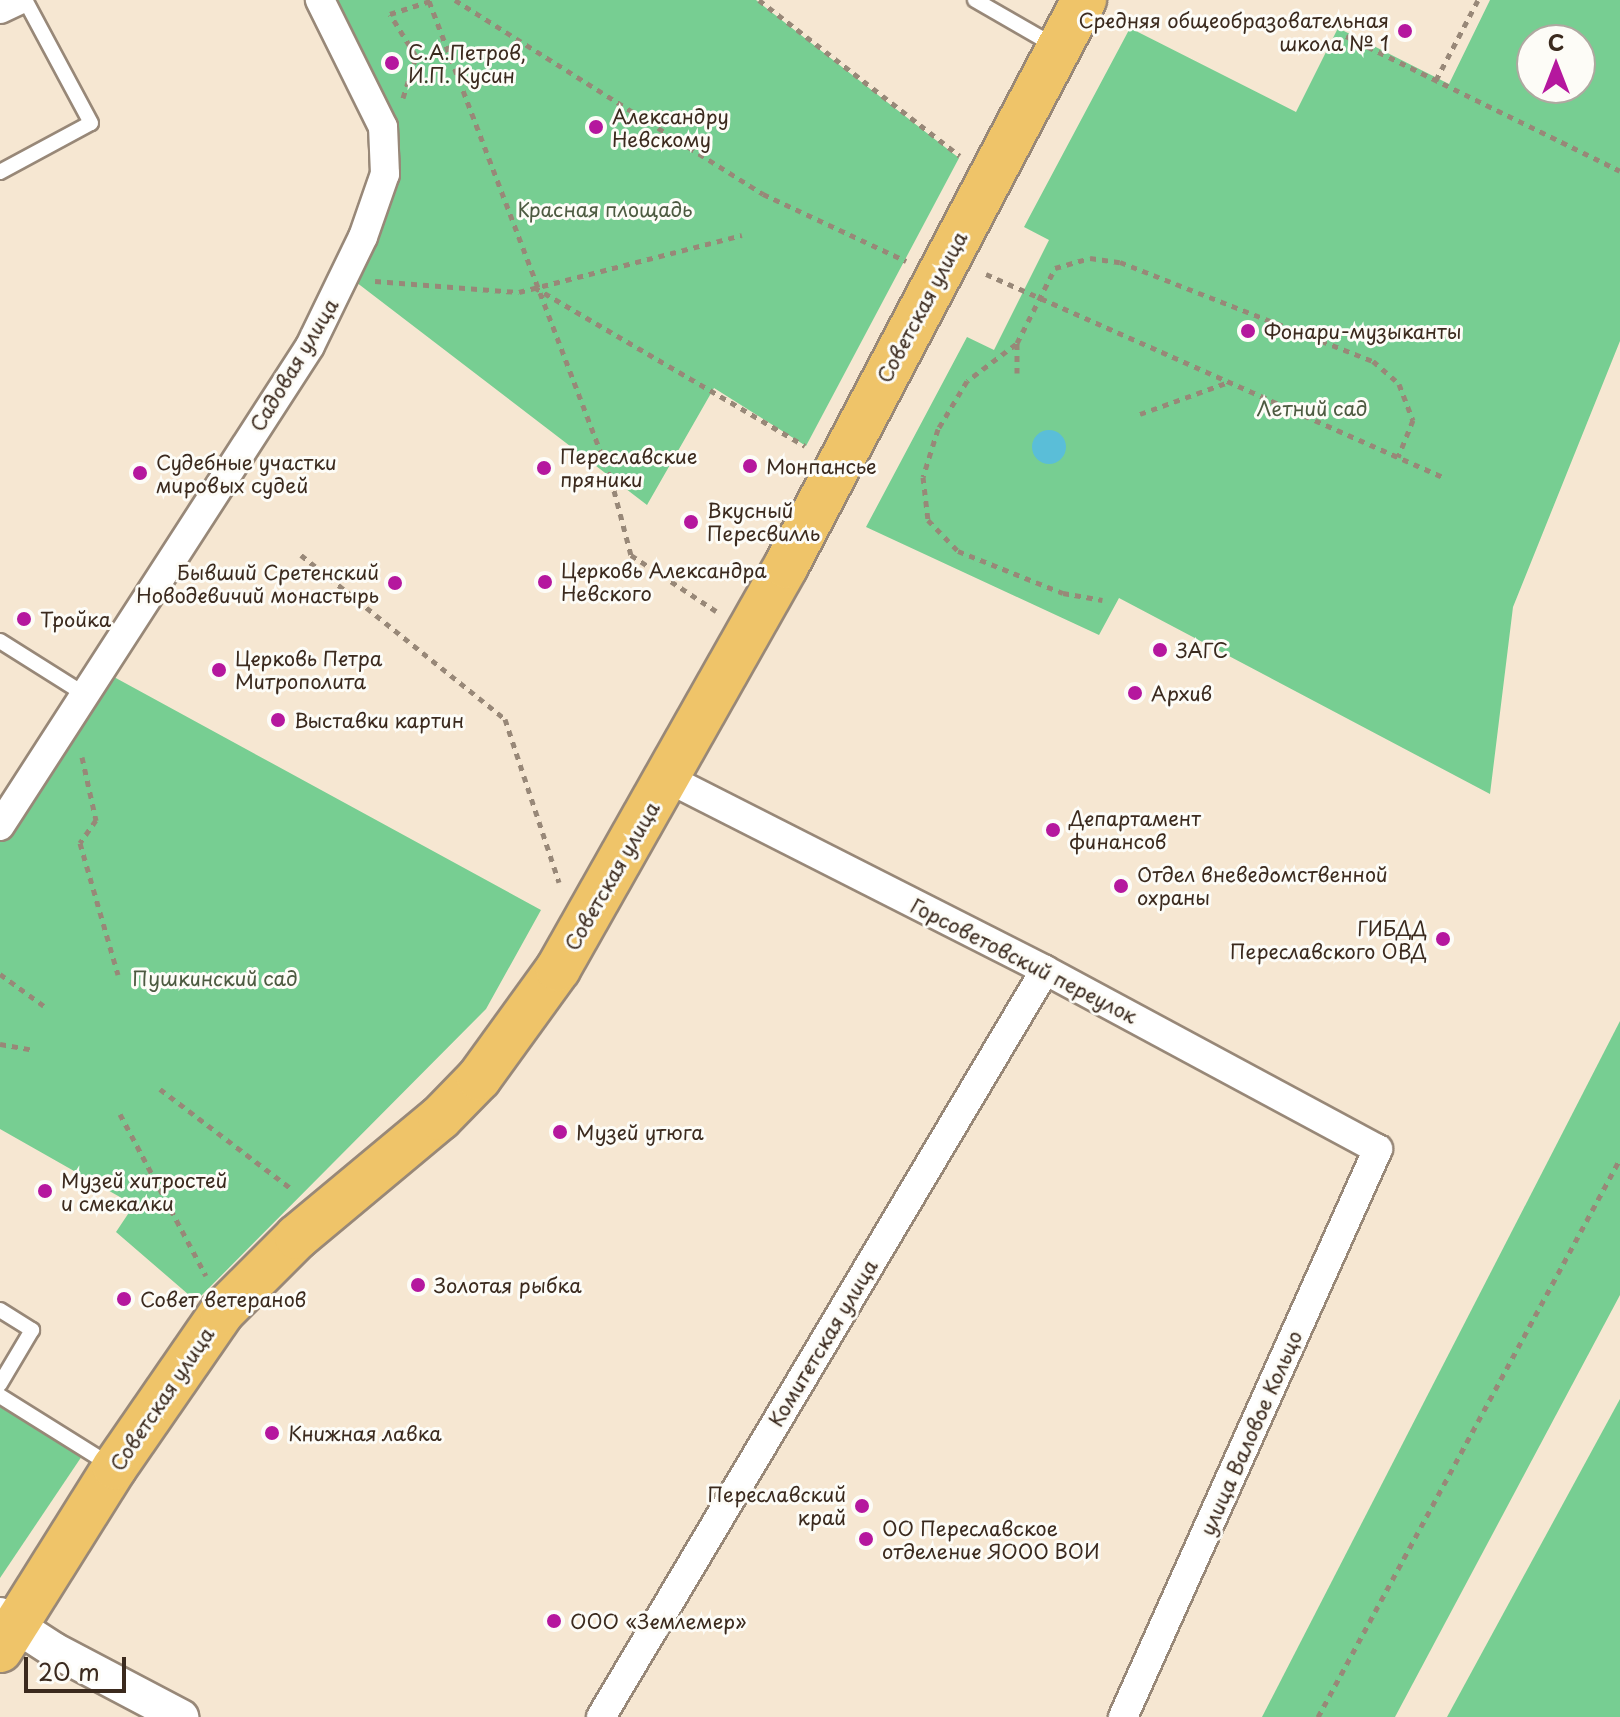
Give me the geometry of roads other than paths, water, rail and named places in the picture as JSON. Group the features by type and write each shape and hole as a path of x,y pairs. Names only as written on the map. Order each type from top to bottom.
{"main road":[{"name":"Советская улица","path":"5,1630 222,1312 246,1285 440,1118 514,1036 592,912 786,566 1084,0"}],"street":[{"path":"0,9 22,0"},
{"name":"Садовая улица","path":"0,826 310,346 343,281 385,174 386,147 374,104 320,0"},
{"name":"Горсоветовский переулок","path":"667,778 1045,970 1378,1149"},
{"name":"Комитетская улица","path":"601,1717 1045,970"},
{"name":"улица Валовое Кольцо","path":"1123,1717 1378,1149"},
{"path":"5,1630 181,1717"}],"lane":[{"path":"0,172 91,123 22,0"},
{"path":"975,0 1058,48"},
{"path":"0,641 78,704"},
{"path":"0,1310 32,1330 0,1384"},
{"path":"0,1396 115,1467"}],"water":[{"path":"1049,430 1061,435 1066,447 1061,459 1049,464 1037,459 1032,447 1037,435"}],"place":[{"name":"Средняя общеобразовательная школа № 1","path":"1405,31"},
{"name":"С.А.Петров, И.П. Кусин","path":"392,63"},
{"name":"Александру Невскому","path":"596,127"},
{"name":"Фонари-музыканты","path":"1248,331"},
{"name":"Монпансье","path":"750,466"},
{"name":"Переславские пряники","path":"544,468"},
{"name":"Судебные участки мировых судей","path":"140,473"},
{"name":"Вкусный Пересвилль","path":"691,522"},
{"name":"Церковь Александра Невского","path":"545,582"},
{"name":"Бывший Сретенский Новодевичий монастырь","path":"395,583"},
{"name":"Тройка","path":"24,619"},
{"name":"ЗАГС","path":"1160,650"},
{"name":"Церковь Петра Митрополита","path":"219,670"},
{"name":"Архив","path":"1135,693"},
{"name":"Выставки картин","path":"278,720"},
{"name":"Департамент финансов","path":"1053,830"},
{"name":"Отдел вневедомственной охраны","path":"1121,886"},
{"name":"ГИБДД Переславского ОВД","path":"1443,939"},
{"name":"Музей утюга","path":"560,1132"},
{"name":"Музей хитростей и смекалки","path":"45,1191"},
{"name":"Золотая рыбка","path":"418,1285"},
{"name":"Совет ветеранов","path":"124,1299"},
{"name":"Книжная лавка","path":"272,1433"},
{"name":"Переславский край","path":"862,1506"},
{"name":"ОО Переславское отделение ЯООО ВОИ","path":"866,1539"},
{"name":"ООО «Землемер»","path":"554,1621"}],"park label":[{"name":"Красная площадь","path":"605,209"},
{"name":"Летний сад","path":"1312,408"},
{"name":"Пушкинский сад","path":"215,978"}]}
